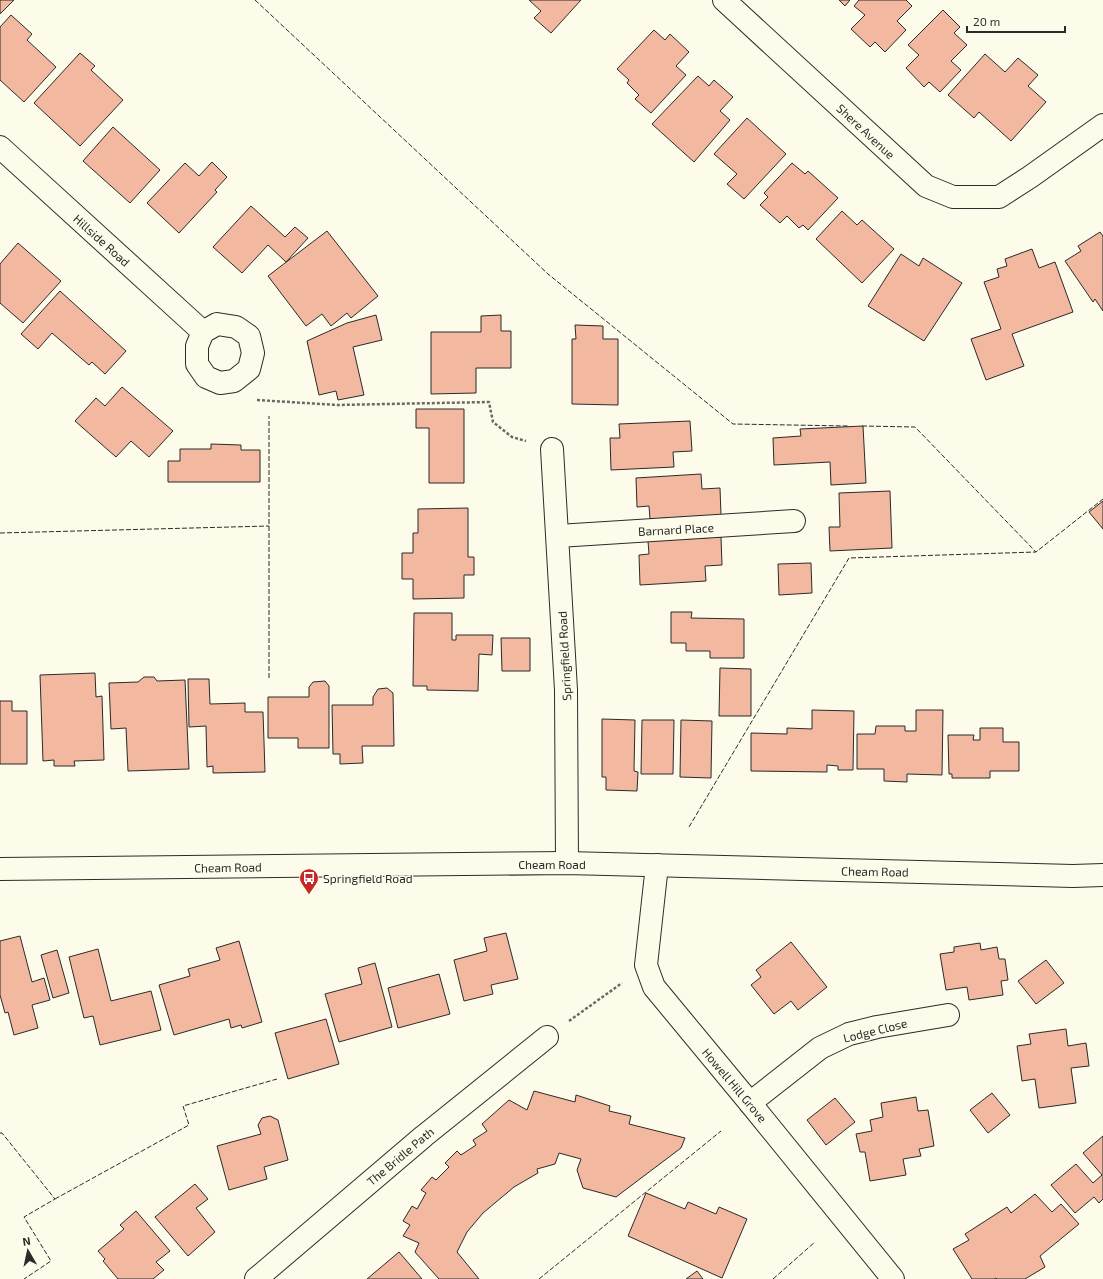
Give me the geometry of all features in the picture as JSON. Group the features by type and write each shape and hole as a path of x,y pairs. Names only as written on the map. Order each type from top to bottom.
{"main road":[{"name":"Shere Avenue","path":"724,0 926,186 952,197 999,197 1030,177 1103,124"},
{"name":"Hillside Road","path":"0,147 203,332"},
{"path":"217,324 236,327 249,336 253,352 249,369 234,381 220,382 206,376 197,364 197,346 203,332 217,324"},
{"name":"Springfield Road","path":"552,449 566,690 567,864"},
{"name":"Barnard Place","path":"558,536 794,521"},
{"name":"Cheam Road","path":"0,869 567,864 1073,876 1103,875"},
{"name":"Howell Hill Grove","path":"657,865 646,965 654,987 893,1279"},
{"name":"Lodge Close","path":"750,1103 820,1048 849,1034 877,1027 948,1015"},
{"name":"The Bridle Path","path":"256,1279 424,1136 547,1037"}],"path":[{"path":"234,381 250,399 337,405 488,402 493,422 512,437 552,449"},
{"path":"547,1037 646,965"}],"building":[{"path":"0,0 14,0 0,14"},
{"path":"529,0 581,0 551,33 534,18 541,11"},
{"path":"839,0 850,0 845,6"},
{"path":"859,0 906,0 912,6 897,21 906,30 885,52 875,42 870,47 851,29 865,15 854,6"},
{"path":"943,10 960,27 954,33 967,45 951,61 961,70 940,92 929,82 924,87 906,68 919,55 908,45"},
{"path":"11,15 32,34 27,40 56,67 24,102 0,80 0,27"},
{"path":"654,30 665,40 670,34 689,52 676,66 686,75 651,113 635,99 639,95 627,83 629,80 617,69"},
{"path":"80,53 95,66 91,70 123,100 80,146 34,103"},
{"path":"985,54 1005,72 1018,58 1038,75 1028,86 1046,102 1011,141 979,112 974,118 948,95"},
{"path":"698,76 709,86 714,80 733,97 720,111 730,120 694,162 652,124"},
{"path":"747,118 786,154 744,199 727,184 737,174 714,154"},
{"path":"113,127 160,170 130,203 83,161"},
{"path":"212,162 227,177 215,190 217,192 179,233 147,203 185,163 199,176"},
{"path":"792,163 805,174 808,171 838,198 808,230 803,225 799,228 787,216 780,223 760,205 768,197 764,193"},
{"path":"251,206 285,237 295,227 308,238 286,262 268,245 242,273 213,247"},
{"path":"842,211 857,225 862,220 894,249 862,283 816,239"},
{"path":"327,231 378,296 351,318 347,313 331,326 322,314 306,326 268,276"},
{"path":"1100,232 1103,236 1103,311 1095,299 1093,302 1065,261 1081,251 1078,246"},
{"path":"18,243 61,281 23,323 0,303 0,264"},
{"path":"1032,249 1039,268 1055,262 1073,312 1012,334 1024,366 986,380 971,339 1001,329 984,282 999,277 997,269 1007,266 1005,259"},
{"path":"901,254 919,266 923,258 962,283 924,341 868,306"},
{"path":"60,291 126,351 105,374 92,362 89,365 52,333 38,349 21,334"},
{"path":"376,315 382,340 353,347 364,395 338,400 336,391 319,395 307,341 347,323"},
{"path":"501,315 501,331 511,331 511,368 476,368 476,393 431,394 431,332 481,332 481,316"},
{"path":"575,325 603,326 603,339 618,339 618,405 572,404 572,339 576,339"},
{"path":"122,387 173,431 149,457 131,441 116,457 75,421 96,398 105,406"},
{"path":"416,409 464,409 464,483 429,483 429,428 416,428"},
{"path":"690,421 692,451 673,452 674,467 611,470 610,438 620,438 619,424"},
{"path":"863,426 866,483 831,485 830,462 774,465 773,438 801,436 800,429"},
{"path":"211,444 241,445 241,450 260,450 260,482 168,482 168,461 180,461 180,449 211,449"},
{"path":"701,474 702,489 720,488 721,515 650,519 649,506 637,507 636,478"},
{"path":"890,491 892,548 830,551 829,527 840,527 839,493"},
{"path":"1103,501 1103,529 1089,512"},
{"path":"468,508 468,557 474,557 474,575 464,575 464,598 413,599 413,579 402,579 402,553 413,553 413,533 418,533 418,509"},
{"path":"721,537 722,565 705,566 706,581 640,585 639,555 649,554 648,541"},
{"path":"811,563 812,593 779,595 778,564"},
{"path":"671,612 692,612 691,618 744,619 744,658 710,658 710,651 686,651 686,643 671,643"},
{"path":"414,613 452,613 452,640 456,640 456,635 493,635 492,655 479,654 478,691 427,690 427,686 413,686"},
{"path":"501,638 530,638 530,671 502,671"},
{"path":"720,668 751,669 751,716 719,716"},
{"path":"95,673 96,697 102,696 104,760 74,761 75,766 54,766 54,760 43,761 40,675"},
{"path":"144,677 154,677 157,681 185,680 189,769 128,771 126,728 111,729 109,683 138,682"},
{"path":"188,679 209,679 210,704 245,703 245,712 263,712 265,772 213,773 213,766 207,767 206,726 189,727"},
{"path":"325,681 329,686 329,748 298,748 298,738 268,738 268,697 309,697 309,687 313,682"},
{"path":"387,688 393,693 394,746 362,746 363,763 340,764 340,754 333,754 332,705 373,705 373,697 378,689"},
{"path":"0,701 12,701 12,711 27,711 27,764 0,764"},
{"path":"812,710 854,711 853,770 838,770 838,766 827,765 827,772 751,771 751,733 787,734 787,728 812,729"},
{"path":"916,710 943,710 942,775 907,774 907,782 884,781 884,769 857,769 857,734 875,734 876,726 905,726 905,731 916,731"},
{"path":"602,719 635,720 634,771 638,772 637,791 606,790 606,777 602,777"},
{"path":"642,720 674,720 673,774 641,774"},
{"path":"681,720 712,721 711,778 680,777"},
{"path":"980,728 1003,728 1003,742 1019,742 1019,771 990,771 990,778 952,778 952,774 949,774 948,735 974,735 973,740 980,740"},
{"path":"506,933 518,979 491,985 493,994 464,1001 454,960 487,951 484,938"},
{"path":"20,936 32,982 44,978 50,1000 32,1005 38,1028 14,1035 8,1012 5,1013 0,995 0,941"},
{"path":"239,941 262,1022 242,1028 241,1025 231,1028 229,1019 174,1035 159,985 190,976 188,969 220,960 216,948"},
{"path":"791,942 827,987 798,1010 791,1001 774,1014 751,985 761,977 756,970"},
{"path":"980,943 981,950 997,947 999,959 1005,959 1008,980 1001,981 1003,995 969,1000 967,987 946,990 940,954 954,952 954,947"},
{"path":"98,949 111,1001 151,991 161,1030 100,1045 93,1016 84,1018 69,957"},
{"path":"57,950 69,993 53,998 41,955"},
{"path":"1046,960 1064,983 1036,1004 1018,981"},
{"path":"375,963 392,1027 339,1042 325,994 362,984 358,968"},
{"path":"439,974 450,1014 398,1028 388,988"},
{"path":"326,1019 339,1064 288,1079 275,1033"},
{"path":"1066,1029 1068,1046 1086,1043 1089,1066 1071,1068 1076,1103 1039,1108 1035,1079 1022,1081 1017,1046 1031,1044 1029,1034"},
{"path":"534,1091 575,1102 576,1095 610,1106 609,1111 631,1116 629,1124 685,1138 681,1148 616,1197 583,1188 577,1170 581,1159 559,1153 555,1164 537,1169 538,1173 514,1187 483,1213 467,1232 457,1252 479,1279 439,1279 415,1252 419,1243 403,1236 410,1225 403,1221 412,1206 417,1209 426,1193 421,1190 432,1177 436,1180 449,1167 445,1163 457,1151 461,1155 476,1145 473,1140 487,1131 482,1124 509,1100 527,1110"},
{"path":"992,1093 1010,1115 988,1133 970,1110"},
{"path":"916,1097 918,1111 928,1110 934,1146 919,1149 921,1156 903,1159 906,1175 870,1181 865,1152 860,1152 856,1134 872,1131 870,1120 883,1117 881,1103"},
{"path":"835,1098 855,1122 826,1145 807,1120"},
{"path":"270,1116 278,1120 288,1160 264,1167 267,1179 229,1190 217,1146 261,1134 258,1125 262,1118"},
{"path":"1103,1136 1103,1199 1099,1203 1094,1197 1075,1213 1051,1185 1076,1164 1093,1183 1102,1175 1083,1153"},
{"path":"195,1184 208,1199 196,1208 215,1232 188,1256 155,1217"},
{"path":"646,1193 685,1209 688,1202 716,1214 719,1207 747,1219 722,1278 628,1236"},
{"path":"1035,1194 1052,1212 1061,1204 1079,1224 1040,1256 1045,1267 1025,1279 972,1279 953,1249 969,1240 965,1234 1007,1207 1011,1213"},
{"path":"136,1211 170,1251 156,1262 164,1270 153,1279 118,1279 103,1261 105,1259 98,1251 124,1229 120,1225"},
{"path":"399,1252 422,1279 367,1279"},
{"path":"697,1271 703,1279 686,1279"}],"fence":[{"path":"255,0 548,274 733,424 848,426"},
{"path":"269,416 269,678"},
{"path":"862,426 915,427 1036,552"},
{"path":"689,827 849,558 1036,552 1103,499"},
{"path":"0,533 269,526"},
{"path":"55,1199 189,1125 183,1106 277,1079"},
{"path":"539,1279 721,1131"},
{"path":"0,1133 2,1133 55,1199 24,1217 51,1261 24,1279"},
{"path":"773,1279 815,1242"}],"place":[{"name":"Springfield Road","path":"309,895"}]}
